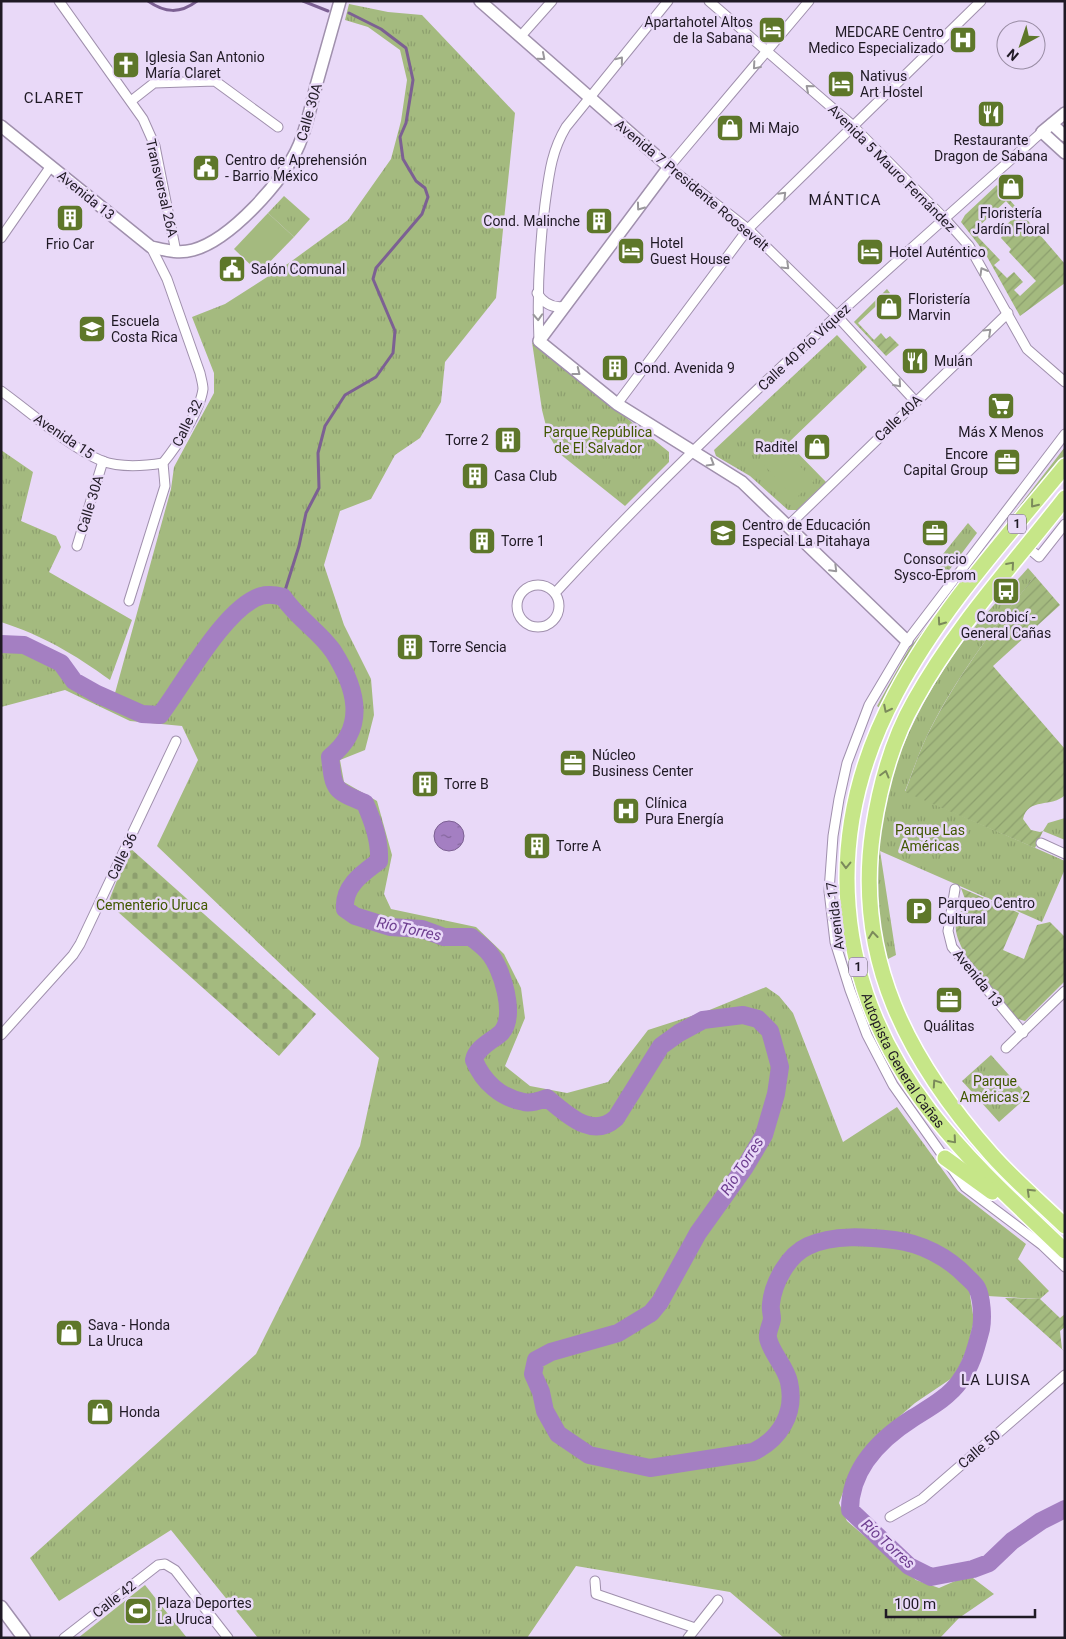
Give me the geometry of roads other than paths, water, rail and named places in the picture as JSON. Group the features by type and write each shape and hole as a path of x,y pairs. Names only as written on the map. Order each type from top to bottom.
{"highway":[{"name":"Autopista General Cañas","path":"1065,466 970,582 940,623 896,691 881,721 860,776 850,821 846,860 846,898 854,952 881,1029 902,1071 949,1135 996,1185 1065,1251"},
{"name":"Autopista General Cañas","path":"1065,498 961,627 927,679 903,724 889,758 878,802 869,861 869,895 874,943 883,979 906,1033 935,1082 964,1123 993,1156 1065,1226"},
{"path":"945,1158 1034,1222"}],"main road":[{"path":"3,1612 24,1638"}],"street":[{"name":"Transversal 26A","path":"59,1 131,101 155,146 176,252"},
{"name":"Calle 30A","path":"176,252 192,250 223,236 243,218 275,183 293,158 308,119 340,1"},
{"name":"Avenida 7 Presidente Roosevelt","path":"480,1 669,167 748,229 837,316 915,401"},
{"path":"520,37 552,1"},
{"path":"668,1 566,127 555,145 539,253 537,293 539,341 618,404 742,482 789,525 907,641"},
{"name":"Avenida 5 Mauro Fernández","path":"709,1 852,126 944,219 969,246 1027,348 1065,382"},
{"path":"539,341 669,167 768,52 809,1"},
{"path":"618,404 748,229 981,1"},
{"path":"131,101 154,84 215,81 278,127"},
{"name":"Calle 40 Pío Víquez","path":"555,594 593,552 694,452 837,316 1065,113"},
{"path":"1052,124 1065,136"},
{"name":"Avenida 13","path":"1,126 151,247 176,252"},
{"path":"1042,132 1065,153"},
{"path":"1,238 51,166"},
{"name":"Calle 32","path":"151,247 170,287 203,388 198,406 172,452 163,463"},
{"path":"537,293 546,304 566,306"},
{"name":"Calle 40A","path":"789,525 915,401 1008,314"},
{"name":"Avenida 15","path":"1,392 65,439 103,461 121,465 147,466 163,463"},
{"name":"Avenida 17","path":"1065,434 907,641 869,705 847,763 836,814 829,891 835,942 850,990 867,1035 889,1078 965,1187 1042,1245 1065,1267"},
{"name":"Calle 30A","path":"77,546 103,461"},
{"path":"129,601 165,486 163,463"},
{"path":"1027,547 1039,557 1065,524"},
{"path":"546,586 555,594 559,606 554,619 550,623 536,627 530,625 520,616 517,603 519,596 529,587 546,586"},
{"name":"Calle 36","path":"1,1035 73,955 80,944 176,740"},
{"path":"1042,843 1065,854"},
{"name":"Avenida 13","path":"955,889 949,924 952,947 1022,1032"},
{"path":"1006,1048 1065,991"},
{"name":"Calle 50","path":"890,1517 922,1499 1065,1375"},
{"name":"Calle 42","path":"64,1638 158,1565 165,1564 176,1570 228,1638"},
{"path":"595,1581 596,1594 696,1628"},
{"path":"688,1638 718,1600"}],"water":[{"path":"449,821 459,826 464,836 459,846 449,851 439,846 434,836 439,826"}],"waterway":[{"path":"148,1 166,10 179,10 197,1"},
{"path":"303,1 328,11"},
{"path":"283,597 299,546 306,513 319,488 318,453 325,426 345,395 376,377 393,353 395,331 373,279 376,268 422,214 428,197 425,188 416,181 403,159 400,137 406,123 413,80 406,48 381,29 349,13"},
{"name":"Río Torres","path":"1,644 24,645 61,663 74,681 97,694 142,714 160,715 206,648 233,615 247,603 261,596 283,597 333,651 348,679 352,692 354,720 350,733 342,745 330,757 334,783 337,788 347,795 365,803 377,838 379,861 355,881 347,893 345,909 355,916 390,927 422,929 444,937 471,937 489,953 499,969 503,980 508,1004 508,1015 506,1025 501,1033 481,1048 474,1060 482,1075 500,1093 516,1100 527,1102 536,1102 547,1098 571,1117 589,1126 607,1124 616,1118 661,1046 679,1033 703,1020 743,1015 758,1019 770,1031 780,1067 776,1094 764,1135 745,1167 698,1233 660,1302 651,1313 618,1333 551,1352 536,1360 533,1374 541,1392 545,1411 558,1434 589,1455 650,1468 753,1452 763,1447 784,1424 790,1404 789,1382 772,1349 768,1336 772,1319 772,1296 783,1270 801,1250 818,1242 851,1237 894,1240 914,1244 934,1252 960,1270 972,1282 977,1288 980,1297 981,1329 971,1363 955,1387 938,1402 889,1435 869,1456 855,1481 851,1495 850,1510 909,1566 931,1577 973,1569 989,1563 1012,1541 1041,1521 1065,1509"}],"place":[{"name":"Apartahotel Altos de la Sabana","path":"772,30"},
{"name":"MEDCARE Centro Medico Especializado","path":"963,40"},
{"name":"Iglesia San Antonio María Claret","path":"126,65"},
{"name":"Nativus Art Hostel","path":"841,84"},
{"name":"Restaurante Dragon de Sabana","path":"991,114"},
{"name":"Mi Majo","path":"730,128"},
{"name":"Centro de Aprehensión - Barrio México","path":"206,168"},
{"name":"Floristería Jardín Floral","path":"1011,187"},
{"name":"Frio Car","path":"70,218"},
{"name":"Cond. Malinche","path":"599,221"},
{"name":"Hotel Guest House","path":"631,251"},
{"name":"Hotel Auténtico","path":"870,252"},
{"name":"Salón Comunal","path":"232,269"},
{"name":"Floristería Marvin","path":"889,307"},
{"name":"Escuela Costa Rica","path":"92,329"},
{"name":"Mulán","path":"915,361"},
{"name":"Cond. Avenida 9","path":"615,368"},
{"name":"Más X Menos","path":"1001,406"},
{"name":"Torre 2","path":"508,440"},
{"name":"Raditel","path":"817,447"},
{"name":"Encore Capital Group","path":"1007,462"},
{"name":"Casa Club","path":"475,476"},
{"name":"Centro de Educación Especial La Pitahaya","path":"723,533"},
{"name":"Consorcio Sysco-Eprom","path":"935,533"},
{"name":"Torre 1","path":"482,541"},
{"name":"Corobicí - General Cañas","path":"1006,591"},
{"name":"Torre Sencia","path":"410,647"},
{"name":"Núcleo Business Center","path":"573,763"},
{"name":"Torre B","path":"425,784"},
{"name":"Clínica Pura Energía","path":"626,811"},
{"name":"Torre A","path":"537,846"},
{"name":"Parqueo Centro Cultural","path":"919,911"},
{"name":"Quálitas","path":"949,1000"},
{"name":"Sava - Honda La Uruca","path":"69,1333"},
{"name":"Honda","path":"100,1412"},
{"name":"Plaza Deportes La Uruca","path":"138,1611"}],"district":[{"name":"CLARET","path":"54,98"},
{"name":"MÁNTICA","path":"845,200"},
{"name":"LA LUISA","path":"996,1380"}],"park label":[{"name":"Parque República de El Salvador","path":"598,440"},
{"name":"Parque Las Américas","path":"930,838"},
{"name":"Cementerio Uruca","path":"152,905"},
{"name":"Parque Américas 2","path":"995,1090"}]}
